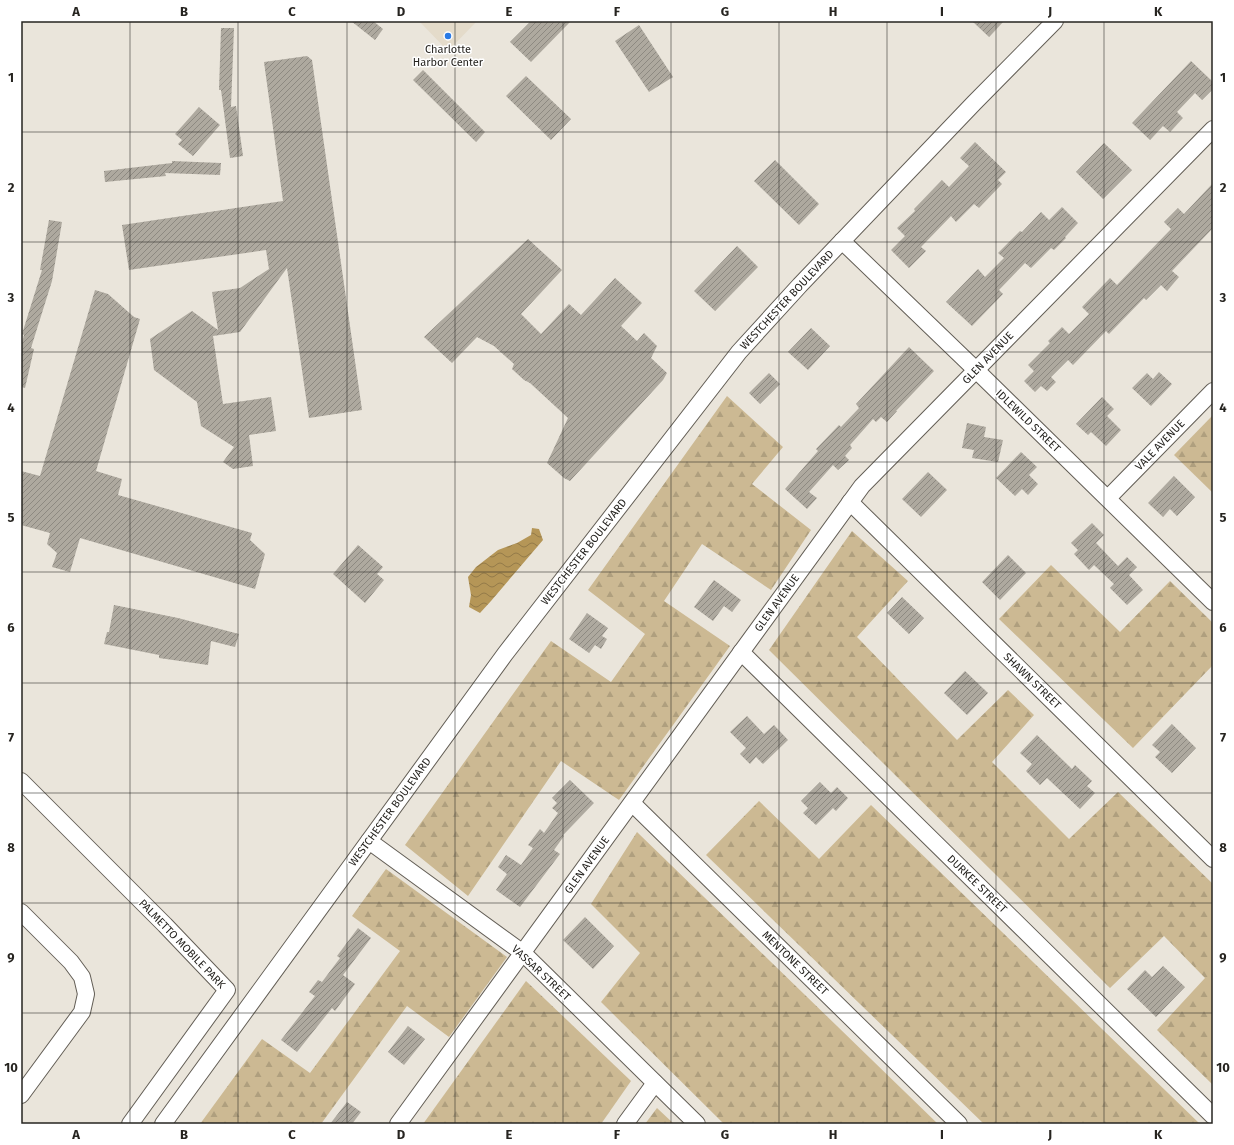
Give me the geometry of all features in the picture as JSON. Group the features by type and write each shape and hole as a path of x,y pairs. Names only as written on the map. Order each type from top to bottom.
{"street":[{"name":"WESTCHESTER BOULEVARD","path":"163,1124 505,654 739,352 842,241 1055,21"},
{"name":"GLEN AVENUE","path":"398,1124 862,486 1213,129"},
{"name":"IDLEWILD STREET","path":"842,241 1108,498 1213,602"},
{"name":"VALE AVENUE","path":"1108,498 1213,391"},
{"name":"SHAWN STREET","path":"850,502 1213,859"},
{"name":"DURKEE STREET","path":"741,652 1213,1116"},
{"name":"PALMETTO MOBILE PARK","path":"21,780 165,925 227,990 130,1124"},
{"name":"MENTONE STREET","path":"632,803 959,1124"},
{"name":"VASSAR STREET","path":"369,841 522,953 697,1124"},
{"path":"21,912 71,962 82,977 86,994 82,1012 21,1095"},
{"path":"625,1124 655,1083"}],"shaded area":[{"name":"Charlotte Harbor Center","path":"419,21 477,21 448,51"}],"green space":[{"path":"727,396 783,447 752,484 811,530 771,590 702,544 664,601 730,646 619,800 561,761 468,896 405,845 551,641 611,682 645,634 588,590"},
{"path":"1213,415 1213,493 1174,455"},
{"path":"852,531 908,581 857,637 957,740 1008,690 1034,715 992,762 1069,839 1118,792 1213,884 1213,1085 1157,1030 1205,978 1164,936 1110,988 769,650"},
{"path":"1051,565 1120,632 1170,581 1213,623 1213,665 1133,748 999,619"},
{"path":"759,801 819,859 871,805 1200,1124 984,1124 706,855"},
{"path":"637,832 938,1124 724,1124 601,1002 640,953 591,904"},
{"path":"386,869 507,957 449,1037 407,1006 321,1124 200,1124 262,1039 310,1073 400,951 352,916"},
{"path":"526,981 631,1081 601,1124 423,1124"},
{"path":"657,1108 674,1124 645,1124"}],"water":[{"path":"532,528 539,529 543,540 480,613 469,607 471,595 468,577 476,567 498,550 517,543 531,535"}],"building":[{"path":"351,21 373,21 383,29 375,40"},
{"path":"531,21 571,21 531,62 510,42"},
{"path":"972,21 1004,21 989,37"},
{"path":"639,25 673,77 649,92 615,41"},
{"path":"221,28 234,28 231,107 236,106 243,156 230,158 221,90 219,90"},
{"path":"307,56 312,60 362,410 309,418 287,268 240,332 213,336 223,404 271,397 276,431 249,435 253,466 233,469 223,462 234,447 201,426 197,402 154,370 150,339 192,311 218,330 212,292 240,288 269,269 266,250 129,270 122,225 283,201 264,62"},
{"path":"1191,61 1213,82 1213,89 1202,100 1195,93 1177,112 1183,118 1170,132 1163,126 1150,140 1132,123"},
{"path":"423,70 485,132 476,142 413,80"},
{"path":"526,76 571,119 551,140 506,96"},
{"path":"199,107 220,125 193,156 178,144 182,140 175,134"},
{"path":"975,142 1006,172 998,180 1002,184 979,208 974,204 956,222 951,216 921,247 926,251 909,268 891,250 905,236 897,228 915,211 914,209 942,180 949,187 969,166 960,158"},
{"path":"1104,143 1132,170 1103,199 1076,172"},
{"path":"775,160 819,204 799,225 754,181"},
{"path":"172,161 221,163 220,175 165,173 166,176 105,182 104,171 172,163"},
{"path":"1213,183 1213,228 1172,271 1179,277 1167,291 1161,285 1146,300 1144,298 1109,334 1106,331 1073,365 1068,360 1051,377 1056,382 1047,391 1041,386 1035,392 1024,381 1034,371 1028,365 1050,343 1048,341 1062,327 1069,334 1089,314 1082,307 1110,278 1117,285 1171,229 1164,222 1178,208 1184,214"},
{"path":"1062,207 1078,223 1054,250 1051,248 1031,268 1025,263 999,290 1003,294 972,326 946,302 978,269 985,277 1004,258 998,253 1020,231 1022,232 1041,212 1049,220"},
{"path":"49,220 62,222 52,281 31,348 34,349 25,388 21,387 21,346 24,335 22,334 42,270 40,270"},
{"path":"528,239 562,270 521,314 541,334 569,304 581,315 615,278 642,303 621,326 637,341 644,333 657,346 651,358 667,373 663,380 570,481 564,478 547,463 568,418 530,383 524,380 512,369 514,364 494,346 477,337 452,363 424,337"},
{"path":"737,246 758,267 715,311 694,291"},
{"path":"95,290 108,294 134,317 140,319 96,471 122,479 118,495 252,533 250,540 265,554 255,589 80,538 70,572 52,567 57,553 47,544 50,533 21,525 21,471 40,476"},
{"path":"811,328 830,346 808,370 788,352"},
{"path":"909,347 934,371 887,422 881,417 876,422 873,419 850,445 852,448 845,456 849,460 838,470 833,465 809,492 817,498 807,509 785,489 818,451 816,449 839,425 841,427 859,408 856,404"},
{"path":"1159,372 1172,384 1151,406 1132,388 1147,373 1153,379"},
{"path":"769,373 780,384 760,404 749,393"},
{"path":"1102,397 1114,409 1107,416 1121,430 1106,446 1091,432 1088,435 1076,424"},
{"path":"967,423 986,427 984,437 1003,440 998,462 972,458 974,450 962,448"},
{"path":"1021,452 1037,467 1029,475 1038,484 1028,495 1022,489 1015,496 996,478"},
{"path":"928,472 947,490 921,517 902,499"},
{"path":"1174,476 1195,497 1177,516 1170,509 1163,517 1148,503"},
{"path":"1092,523 1104,535 1096,543 1118,566 1127,557 1137,567 1129,575 1143,590 1127,605 1110,588 1114,584 1094,565 1089,570 1074,554 1078,550 1071,543"},
{"path":"358,545 383,567 377,574 384,580 365,603 333,574"},
{"path":"1008,555 1026,573 1000,600 982,582"},
{"path":"714,580 741,600 732,612 724,606 713,621 694,607"},
{"path":"902,597 924,618 909,634 887,613"},
{"path":"114,605 178,618 239,634 235,647 211,641 208,665 159,658 159,655 104,644 107,632 109,632"},
{"path":"587,613 608,628 602,636 607,639 601,649 595,645 589,653 569,639"},
{"path":"965,671 988,693 967,715 944,693"},
{"path":"747,716 764,734 774,725 788,740 763,764 756,757 750,764 740,754 746,748 730,732"},
{"path":"1172,724 1196,748 1172,773 1155,757 1160,752 1152,745"},
{"path":"1037,735 1072,769 1075,765 1092,781 1087,786 1095,793 1080,809 1047,778 1040,785 1026,771 1032,764 1020,753"},
{"path":"570,780 594,803 563,835 564,836 554,850 560,854 520,907 496,890 507,874 498,867 506,855 521,865 533,848 528,845 540,829 544,833 558,813 552,808 557,803 552,798"},
{"path":"820,782 831,793 837,787 848,798 836,811 833,808 816,825 803,813 808,808 801,801"},
{"path":"585,917 614,946 593,969 563,940"},
{"path":"358,928 371,938 343,975 355,984 335,1011 332,1008 297,1052 281,1040 315,996 309,992 318,980 322,982 340,958 337,956"},
{"path":"1163,966 1185,987 1156,1017 1127,989 1145,970 1152,977"},
{"path":"408,1026 425,1039 404,1065 388,1052"},
{"path":"347,1102 361,1112 352,1124 330,1124"}],"place":[{"name":"Charlotte Harbor Center","path":"448,36"}]}
